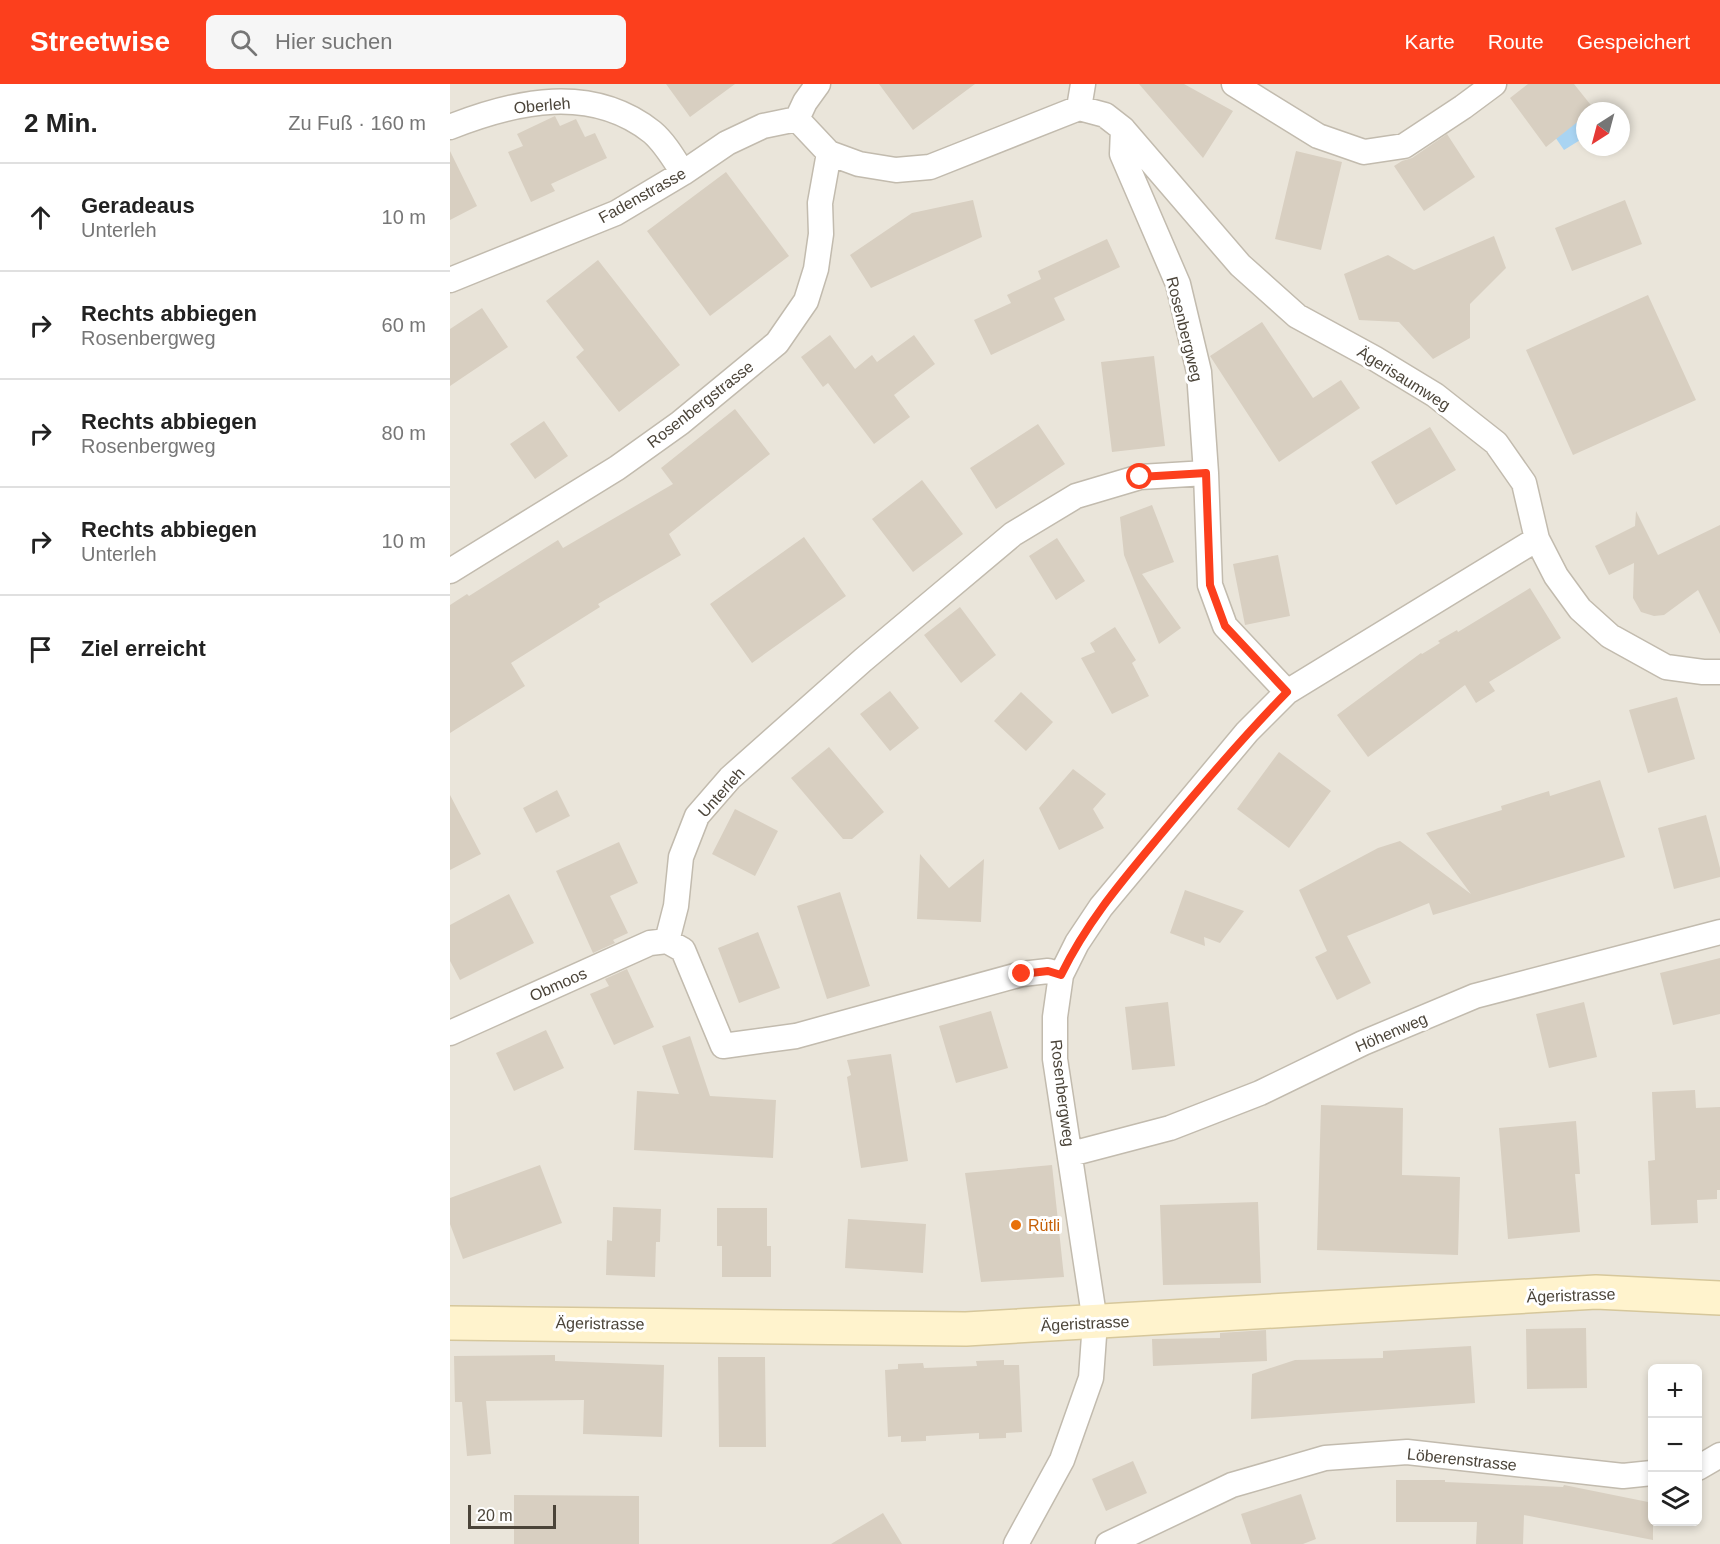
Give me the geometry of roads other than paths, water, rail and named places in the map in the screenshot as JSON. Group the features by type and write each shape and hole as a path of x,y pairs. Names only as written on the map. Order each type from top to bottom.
{"main road":[{"name":"Ägeristrasse","path":"450,1323 966,1329 1596,1292 1720,1298"}],"street":[{"path":"818,84 805,102 797,119 829,153 859,164 896,170 930,167 1079,108 1083,84"},
{"path":"1234,84 1318,136 1364,152 1404,146 1494,84"},
{"name":"Oberleh","path":"450,127 518,104 564,100 598,105 628,116 654,133 683,173"},
{"name":"Ägerisaumweg","path":"1079,108 1105,115 1123,129 1240,265 1297,316 1374,358 1435,395 1496,443 1524,483 1537,539 1556,576 1580,609 1610,636 1666,667 1720,672"},
{"name":"Fadenstrasse","path":"450,280 616,213 683,173 727,143 763,126 797,119"},
{"name":"Rosenbergweg","path":"1123,129 1122,154 1178,285 1199,372 1210,585 1225,626 1287,692"},
{"name":"Rosenbergstrasse","path":"450,571 617,468 680,423 777,343 806,301 816,269 821,234 820,202 829,153"},
{"name":"Unterleh","path":"667,941 676,906 681,857 697,816 730,778 863,660 1013,534 1076,496 1140,477 1206,473"},
{"name":"Rosenbergweg","path":"1095,1322 1055,1059 1055,1017 1061,975 1077,944 1101,907 1247,732 1287,692 1537,539"},
{"name":"Höhenweg","path":"1071,1154 1170,1128 1260,1093 1363,1043 1475,996 1720,932"},
{"path":"667,941 683,950 723,1046 796,1036 1022,974 1048,971 1061,975"},
{"name":"Obmoos","path":"450,1033 650,943 667,941"},
{"path":"1016,1544 1062,1460 1077,1420 1091,1378 1095,1322"},
{"name":"Löberenstrasse","path":"1108,1544 1232,1485 1325,1458 1407,1452 1623,1476 1648,1474"},
{"path":"1702,1466 1720,1455"}],"water":[{"path":"1576,119 1576,143 1564,150 1553,134"}],"place":[{"name":"Rütli","path":"1016,1225"}]}
